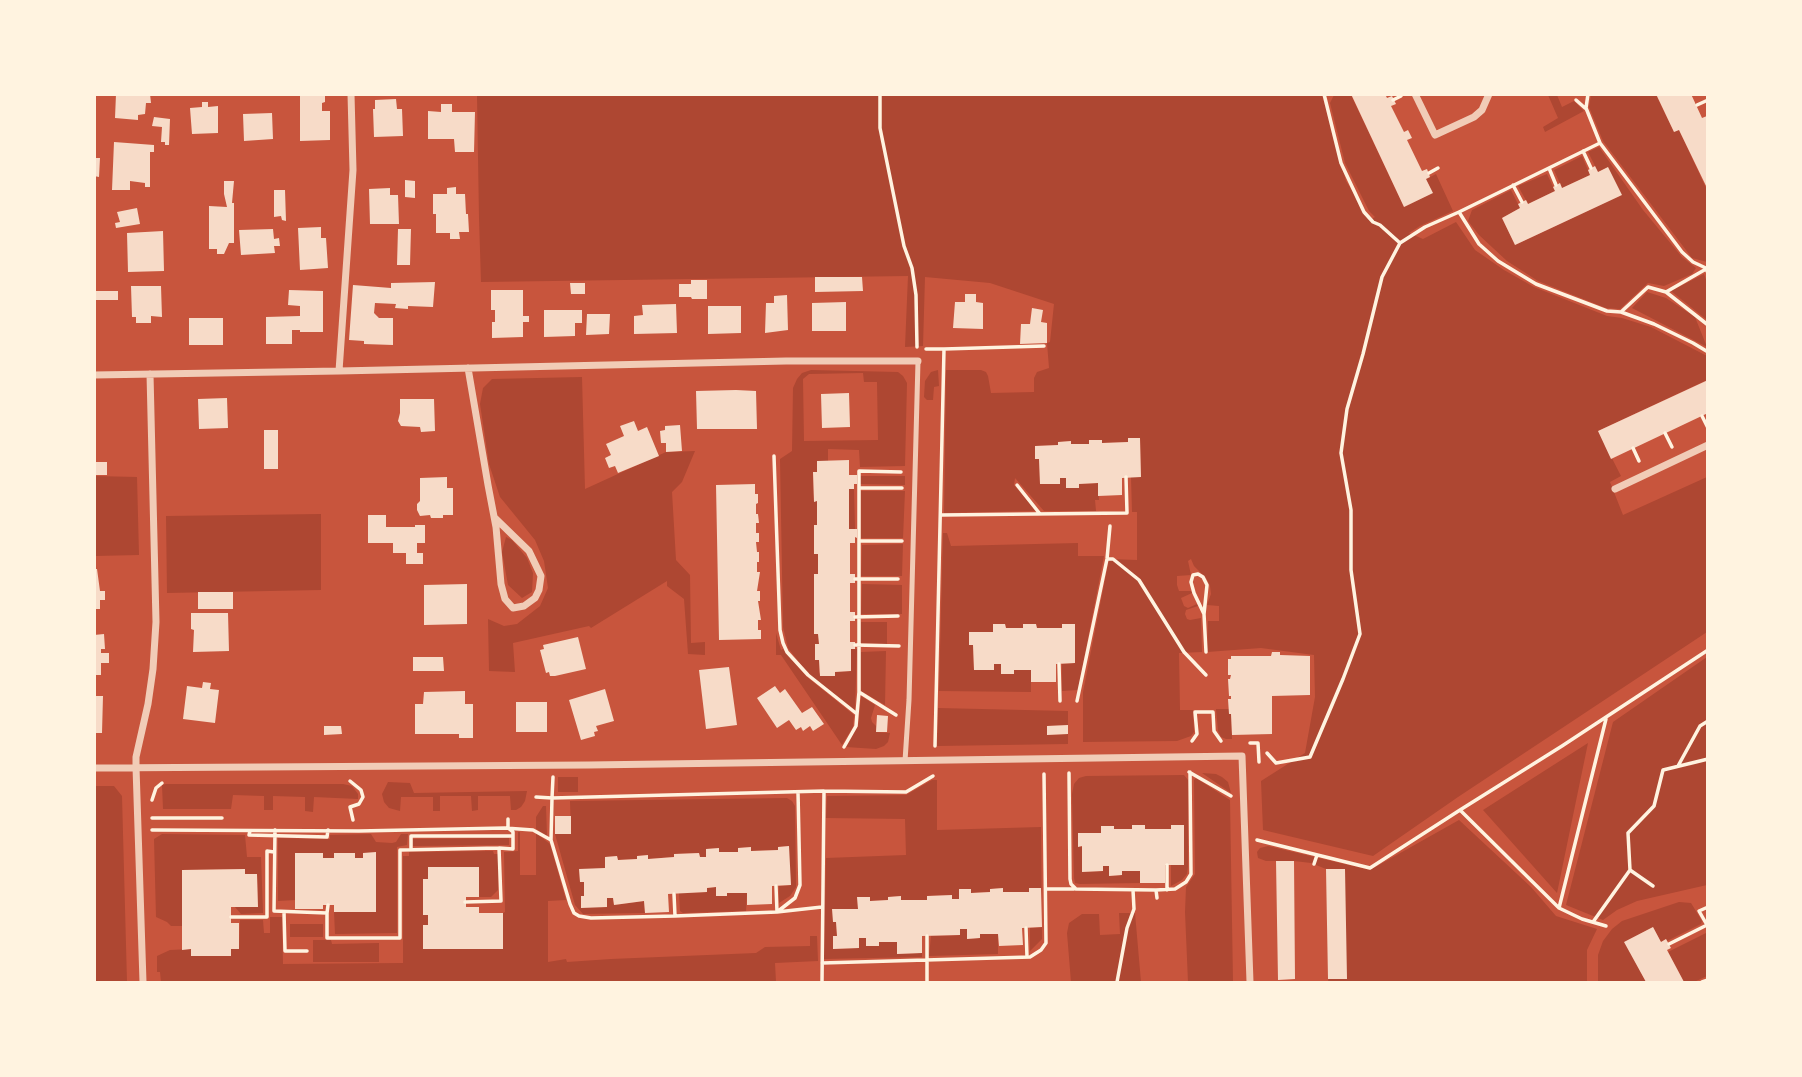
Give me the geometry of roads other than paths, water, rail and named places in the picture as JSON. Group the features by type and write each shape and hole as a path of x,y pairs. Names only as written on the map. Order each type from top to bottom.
{"street":[{"path":"339,371 353,170 351,94"},
{"path":"1415,94 1435,135 1474,117 1482,110 1489,94"},
{"path":"94,374 918,360"},
{"path":"468,368 495,518 501,584 505,599 513,608 524,606 535,598 541,576 529,551 495,518"},
{"path":"143,982 136,757 148,704 156,622 150,374"},
{"path":"1615,489 1707,445"},
{"path":"94,768 1242,756 1250,982"}],"lane":[{"path":"905,761 918,360"}]}
